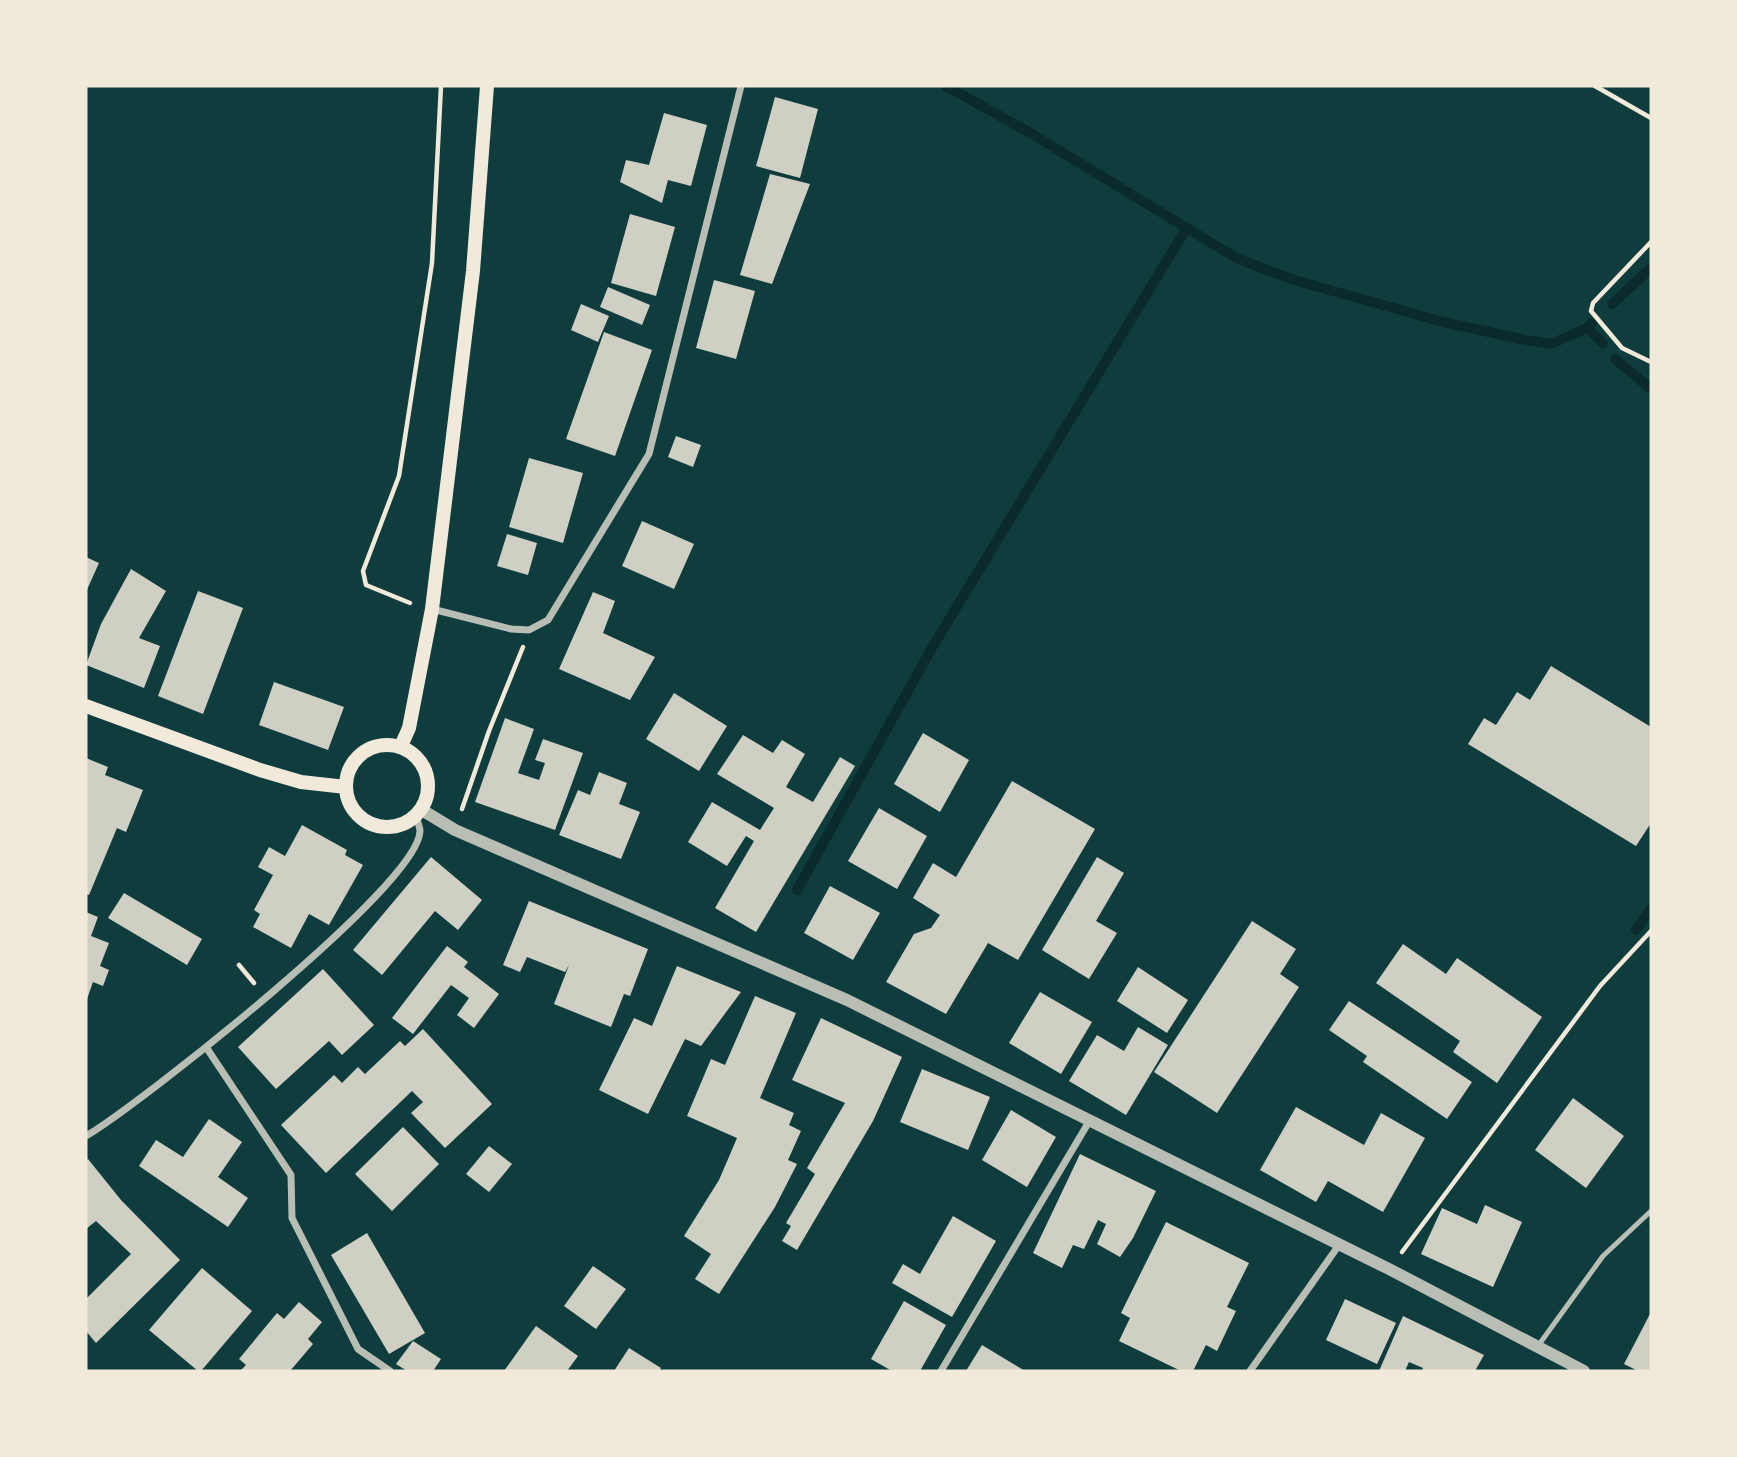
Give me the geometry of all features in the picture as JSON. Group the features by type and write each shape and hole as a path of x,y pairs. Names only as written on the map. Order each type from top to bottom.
{"main road":[{"path":"401,746 414,710 432,609 473,271 487,86"},
{"path":"86,706 260,770 301,782 346,787"},
{"path":"388,744 401,746 421,761 429,786 419,813 405,824 379,827 355,813 348,800 347,774 362,752 388,744"}],"street":[{"path":"432,609 529,630 548,620 649,454 741,86"},
{"path":"86,1136 206,1047 346,927 409,856 420,833 419,813 847,1000 1389,1269 1584,1371"},
{"path":"206,1047 291,1175 292,1218 358,1349 390,1371"},
{"path":"941,1371 1090,1120"},
{"path":"1250,1371 1339,1245"}],"lane":[{"path":"1538,1346 1603,1256 1651,1211"}],"path":[{"path":"432,609 394,598 366,585 363,571 399,477 432,262 441,86"},
{"path":"1595,86 1651,118"},
{"path":"1651,242 1593,303 1591,311 1622,348 1651,362"},
{"path":"455,830 489,731 529,630"},
{"path":"1389,1269 1600,986 1651,931"}],"building":[{"path":"775,97 818,109 800,178 756,166"},
{"path":"664,113 707,125 691,186 668,180 662,203 620,182 626,160 649,165"},
{"path":"770,174 810,184 772,284 740,275"},
{"path":"630,214 675,227 656,296 611,283"},
{"path":"714,280 755,291 736,359 696,348"},
{"path":"608,287 650,305 642,325 600,307"},
{"path":"581,304 609,316 598,342 571,330"},
{"path":"604,332 652,350 615,456 566,439"},
{"path":"676,436 701,445 693,467 668,457"},
{"path":"529,458 583,473 563,543 509,527"},
{"path":"642,521 694,544 674,589 622,566"},
{"path":"507,534 537,543 528,575 497,566"},
{"path":"86,557 99,563 86,592"},
{"path":"131,569 166,591 139,638 160,646 144,688 86,665 101,624"},
{"path":"198,591 243,608 203,714 158,696"},
{"path":"593,592 615,601 603,633 655,657 630,700 559,669"},
{"path":"1551,666 1651,727 1651,823 1636,846 1468,744 1484,718 1496,725 1517,692 1530,700"},
{"path":"274,682 344,707 328,750 259,725"},
{"path":"674,693 727,726 699,771 646,739"},
{"path":"505,718 534,729 518,773 539,780 545,763 535,760 543,739 583,753 555,830 475,802"},
{"path":"923,733 969,760 940,812 894,784"},
{"path":"743,735 773,753 782,740 805,754 786,787 813,802 840,757 855,766 756,932 715,908 754,841 746,836 727,866 688,842 712,802 760,830 774,808 717,774"},
{"path":"86,758 108,767 105,775 143,790 126,832 117,828 89,895 86,894"},
{"path":"599,772 627,783 619,804 640,812 621,859 559,835 578,790 590,795"},
{"path":"1012,781 1095,829 1018,960 988,943 946,1014 886,982 914,934 931,928 940,915 913,898 933,863 956,877"},
{"path":"879,808 927,836 897,889 848,861"},
{"path":"302,825 347,850 345,855 363,865 329,925 309,914 291,948 253,927 260,914 254,910 273,875 258,867 269,847 285,856"},
{"path":"431,857 482,900 458,930 435,911 382,975 353,950"},
{"path":"1097,857 1124,873 1096,921 1117,933 1089,979 1042,950"},
{"path":"830,886 880,913 853,960 804,933"},
{"path":"124,893 202,939 187,965 108,918"},
{"path":"529,901 648,949 630,996 624,994 611,1027 554,1004 569,965 565,972 527,957 520,972 503,965"},
{"path":"86,912 98,917 91,936 109,943 100,966 109,970 103,986 93,982 86,1002"},
{"path":"1252,921 1296,949 1280,974 1299,987 1217,1113 1154,1072"},
{"path":"1403,944 1446,974 1457,958 1542,1017 1497,1083 1453,1052 1460,1041 1376,983"},
{"path":"447,946 468,962 464,967 499,994 474,1028 457,1015 469,998 451,985 413,1034 392,1018"},
{"path":"677,966 741,992 701,1046 685,1039 648,1114 599,1090 634,1018 652,1026"},
{"path":"1138,967 1188,1000 1167,1033 1117,1001"},
{"path":"323,969 374,1025 342,1055 329,1041 276,1089 238,1047"},
{"path":"1040,992 1092,1022 1061,1074 1009,1043"},
{"path":"755,996 796,1013 760,1098 794,1113 789,1125 801,1131 788,1160 797,1164 775,1207 719,1294 695,1279 711,1254 684,1236 719,1180 737,1138 687,1116 711,1059 725,1065"},
{"path":"1349,1001 1472,1082 1447,1119 1363,1062 1367,1056 1329,1030"},
{"path":"821,1018 902,1057 873,1121 797,1250 782,1241 791,1226 786,1223 815,1174 807,1168 845,1103 792,1080"},
{"path":"1138,1027 1168,1045 1126,1115 1069,1081 1097,1035 1124,1051"},
{"path":"423,1029 492,1104 445,1148 411,1113 423,1102 412,1091 326,1173 281,1125 334,1075 342,1083 358,1067 365,1074 400,1041 405,1046"},
{"path":"922,1069 990,1097 968,1150 900,1122"},
{"path":"1573,1098 1624,1136 1586,1188 1535,1150"},
{"path":"1296,1107 1364,1145 1381,1113 1425,1138 1383,1212 1328,1181 1316,1202 1260,1170"},
{"path":"1011,1110 1056,1137 1027,1187 982,1160"},
{"path":"209,1119 242,1142 218,1177 248,1198 228,1227 139,1166 156,1140 183,1157"},
{"path":"403,1127 439,1164 392,1211 355,1174"},
{"path":"489,1146 512,1164 489,1192 466,1174"},
{"path":"1080,1154 1156,1191 1133,1238 1120,1257 1097,1244 1106,1224 1098,1220 1084,1249 1073,1245 1062,1268 1033,1253"},
{"path":"88,1159 121,1200 180,1260 96,1343 86,1331 86,1299 131,1254 96,1221 86,1229"},
{"path":"1485,1205 1522,1222 1493,1287 1421,1254 1442,1208 1477,1224"},
{"path":"953,1216 996,1241 952,1317 892,1283 903,1264 920,1274"},
{"path":"1166,1222 1249,1263 1227,1307 1236,1311 1217,1351 1206,1345 1193,1371 1181,1371 1119,1341 1130,1318 1121,1313"},
{"path":"367,1233 425,1333 389,1354 331,1255"},
{"path":"593,1266 626,1289 596,1329 564,1306"},
{"path":"202,1268 252,1311 201,1371 198,1371 149,1330"},
{"path":"1345,1299 1396,1323 1377,1364 1326,1340"},
{"path":"904,1301 946,1325 920,1371 892,1371 871,1359"},
{"path":"299,1302 322,1322 308,1339 313,1344 290,1371 240,1371 246,1365 239,1359 277,1313 284,1319"},
{"path":"1651,1312 1651,1371 1638,1371 1624,1364"},
{"path":"1403,1316 1484,1355 1475,1371 1422,1371 1423,1368 1409,1362 1405,1371 1379,1371"},
{"path":"536,1326 578,1356 567,1371 504,1371"},
{"path":"413,1341 441,1359 433,1371 407,1371 396,1364"},
{"path":"982,1345 1025,1371 966,1371"},
{"path":"629,1348 661,1368 659,1371 614,1371"}],"waterway":[{"path":"946,86 1027,131 1238,259 1294,280 1443,322 1551,344 1587,328 1592,323"},
{"path":"797,890 933,646 1186,229"},
{"path":"1612,304 1651,268"},
{"path":"1587,328 1603,343"},
{"path":"1615,359 1651,389"},
{"path":"1636,930 1651,909"}]}
